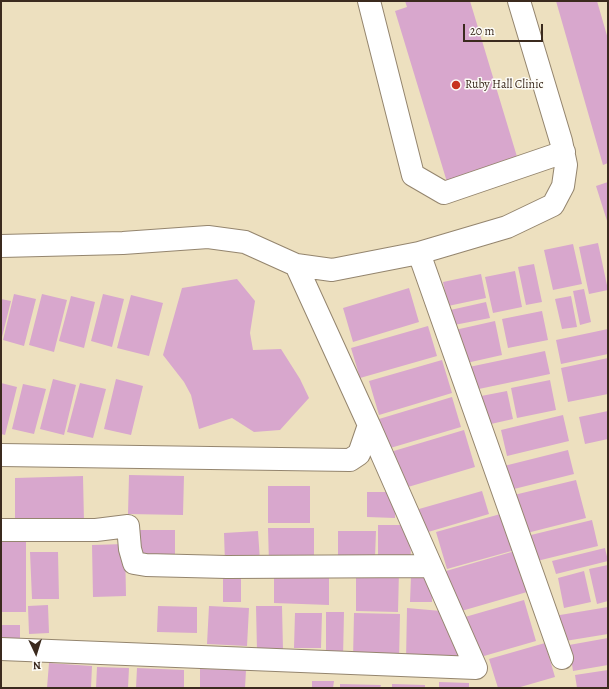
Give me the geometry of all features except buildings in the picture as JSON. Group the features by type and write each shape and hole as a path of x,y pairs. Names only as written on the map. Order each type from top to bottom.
{"street":[{"path":"369,1 412,176 444,193 564,152"},
{"path":"1,246 123,243 208,237 245,242 296,265 332,270 419,253 508,227 553,205 563,186 566,165 564,152 519,1"},
{"path":"419,253 562,658"},
{"path":"1,650 476,668 369,425 296,265"},
{"path":"1,455 350,460 359,454 369,425"},
{"path":"1,530 96,530 128,526 130,549 134,563 146,565 226,567 431,566"}],"place":[{"name":"Ruby Hall Clinic","path":"456,85"}]}
